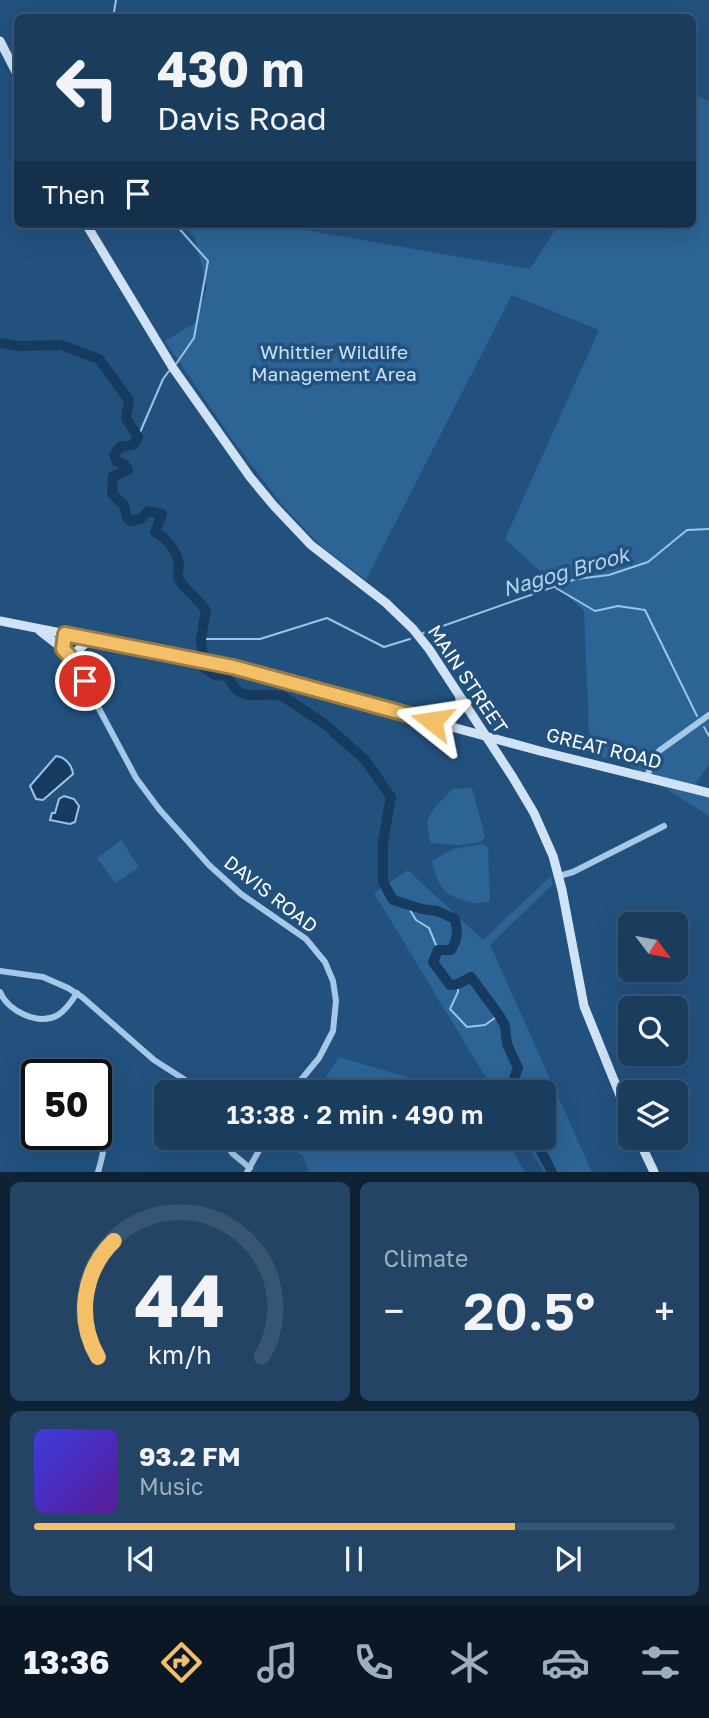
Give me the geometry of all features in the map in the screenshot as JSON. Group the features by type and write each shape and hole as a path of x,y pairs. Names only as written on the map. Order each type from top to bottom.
{"main road":[{"path":"0,41 14,68"},
{"name":"MAIN STREET","path":"88,228 173,368 250,477 311,545 405,620 429,649 505,764 543,833 559,876 584,1006 618,1090"},
{"name":"GREAT ROAD","path":"0,621 203,660 709,793"},
{"path":"36,628 63,649"},
{"path":"74,657 90,639"},
{"path":"438,723 456,713 460,698"},
{"path":"505,764 507,753 519,745"},
{"path":"644,1150 654,1172"}],"street":[{"path":"63,649 69,635"},
{"name":"DAVIS ROAD","path":"69,635 74,657 136,778 159,809 209,865 241,894 306,939 325,962 333,981 336,1001 333,1031 319,1058 301,1080"},
{"name":"DAVIS ROAD","path":"63,649 74,657"},
{"path":"647,778 659,751 709,715"},
{"path":"559,876 573,872 664,826"},
{"path":"0,971 43,977 76,993 154,1060 185,1080"},
{"path":"0,992 8,1005 19,1012 41,1018 57,1016 68,1006 76,993"},
{"path":"98,1172 104,1150"},
{"path":"230,1150 248,1170 259,1150"}],"green space":[{"name":"Whittier Wildlife Management Area","path":"696,95 709,101 709,765 695,783 709,793 709,816 629,765 590,754 584,611 505,539 599,330 512,295 366,580 321,546 283,506 229,435 165,341 195,323 207,288 195,238 186,228 292,228 530,269 556,228 696,228"},
{"path":"472,788 485,836 481,842 458,845 430,843 427,820 434,808 453,789"},
{"path":"121,840 139,867 116,883 97,858"},
{"path":"483,844 488,847 490,901 477,903 462,900 443,889 432,861 453,849"},
{"path":"408,870 483,940 551,876 553,884 490,945 551,1080 487,1080 374,893"},
{"path":"339,1057 417,1080 324,1080"},
{"path":"556,1092 592,1172 544,1172 530,1150 556,1150"},
{"path":"292,1150 512,1150 525,1172 309,1172 303,1156"}],"shaded area":[{"path":"56,756 68,762 73,774 43,800 36,799 30,786"},
{"path":"64,796 74,799 79,806 75,822 70,824 50,820 59,799"}],"waterway":[{"path":"114,14 116,0"},
{"path":"176,364 194,338 208,261 179,228"},
{"path":"0,343 19,346 61,345 99,359 129,400 126,418 138,437 133,445 120,447 114,455 117,462 124,464 128,470 113,476 112,494 124,505 130,521 141,519 148,511 162,514 155,532 174,550 180,581 206,611 201,639 204,668 215,675 227,676 243,694 284,697 326,725 365,760 391,797 383,842 383,882 393,900 437,911 455,919 457,935 451,950 438,950 433,962 450,985 471,977 499,1015 505,1026 507,1044 518,1068 514,1080"},
{"path":"138,437 169,371"},
{"name":"Nagog Brook","path":"423,633 576,579 609,575 648,562 687,530 709,529"},
{"path":"556,588 595,611 618,606 645,610 697,716"},
{"name":"Nagog Brook","path":"201,639 260,639 327,618 384,647 410,639"},
{"path":"704,727 709,736"},
{"path":"407,905 416,920 429,928 438,950"},
{"path":"458,984 458,992 450,1009 467,1027 485,1025 499,1015"},
{"path":"540,1150 552,1172"}],"route":[{"path":"85,681 63,649 65,634 233,667 432,721"}]}
